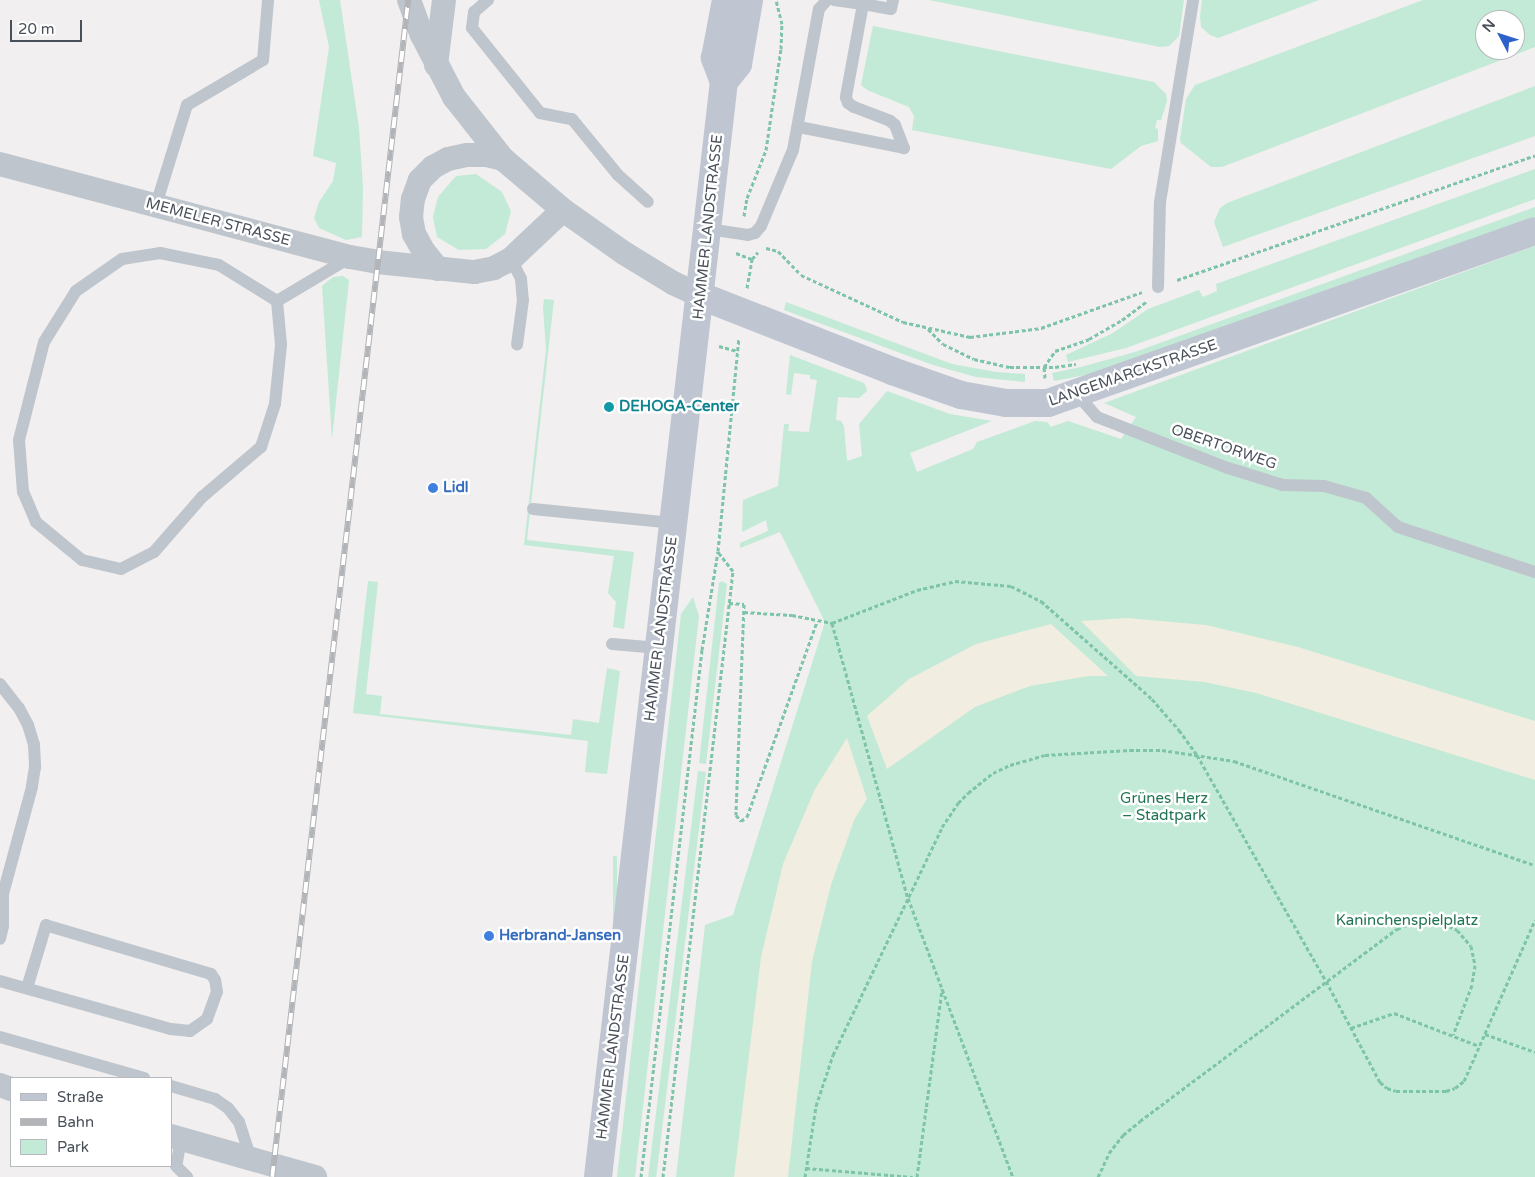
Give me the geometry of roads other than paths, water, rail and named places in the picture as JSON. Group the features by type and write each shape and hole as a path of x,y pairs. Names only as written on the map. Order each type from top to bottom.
{"main road":[{"name":"HAMMER LANDSTRASSE","path":"598,1177 701,296 724,82 715,58 726,0"},
{"name":"HAMMER LANDSTRASSE","path":"724,82 738,64 749,0"},
{"name":"LANGEMARCKSTRASSE","path":"701,296 892,371 961,395 1006,403 1048,403 1535,231"}],"street":[{"path":"409,0 422,35 454,97 503,159 563,210 624,253 674,283 701,296"},
{"path":"436,65 444,0"},
{"path":"438,269 424,252 414,234 410,217 412,199 420,180 432,167 448,159 466,155 487,154 503,159"},
{"name":"MEMELER STRASSE","path":"0,164 350,257 474,272 494,268 511,258 563,210"},
{"path":"176,1137 315,1177"}],"lane":[{"path":"156,205 187,105 263,60 268,0"},
{"path":"488,0 474,12 472,28 540,113 572,119 618,175 648,202"},
{"path":"708,229 740,234 755,233 761,226 793,150 799,127 819,9 827,0"},
{"path":"834,0 891,9 894,0"},
{"path":"1158,287 1160,202 1180,68 1193,0"},
{"path":"799,127 904,148 895,125 890,121 854,107 848,103 846,97 863,4"},
{"path":"160,253 218,265 277,301 281,345 275,404 261,448 202,497 154,552 120,569 82,560 36,522 22,492 19,440 44,342 76,291 122,259 160,253"},
{"path":"277,301 350,257"},
{"path":"511,258 521,279 523,300 517,345"},
{"name":"OBERTORWEG","path":"1077,394 1097,417 1228,468 1283,484 1324,486 1366,498 1398,527 1535,572"},
{"path":"533,509 674,523"},
{"path":"612,644 659,648"},
{"path":"0,684 20,708 28,726 34,745 35,767 32,787 2,896 3,926 0,939"},
{"path":"0,981 171,1029 190,1031 207,1019 217,992 215,980 211,974 46,925 27,988"},
{"path":"0,1037 140,1077"},
{"path":"172,1086 215,1099 228,1108 239,1122 251,1158"},
{"path":"176,1137 176,1166 187,1177"}],"railway":[{"path":"272,1177 408,0"}],"place":[{"name":"DEHOGA-Center","path":"609,407"},
{"name":"Lidl","path":"433,488"},
{"name":"Herbrand-Jansen","path":"489,936"}],"park label":[{"name":"Grünes Herz – Stadtpark","path":"1164,806"},
{"name":"Kaninchenspielplatz","path":"1407,921"}]}
